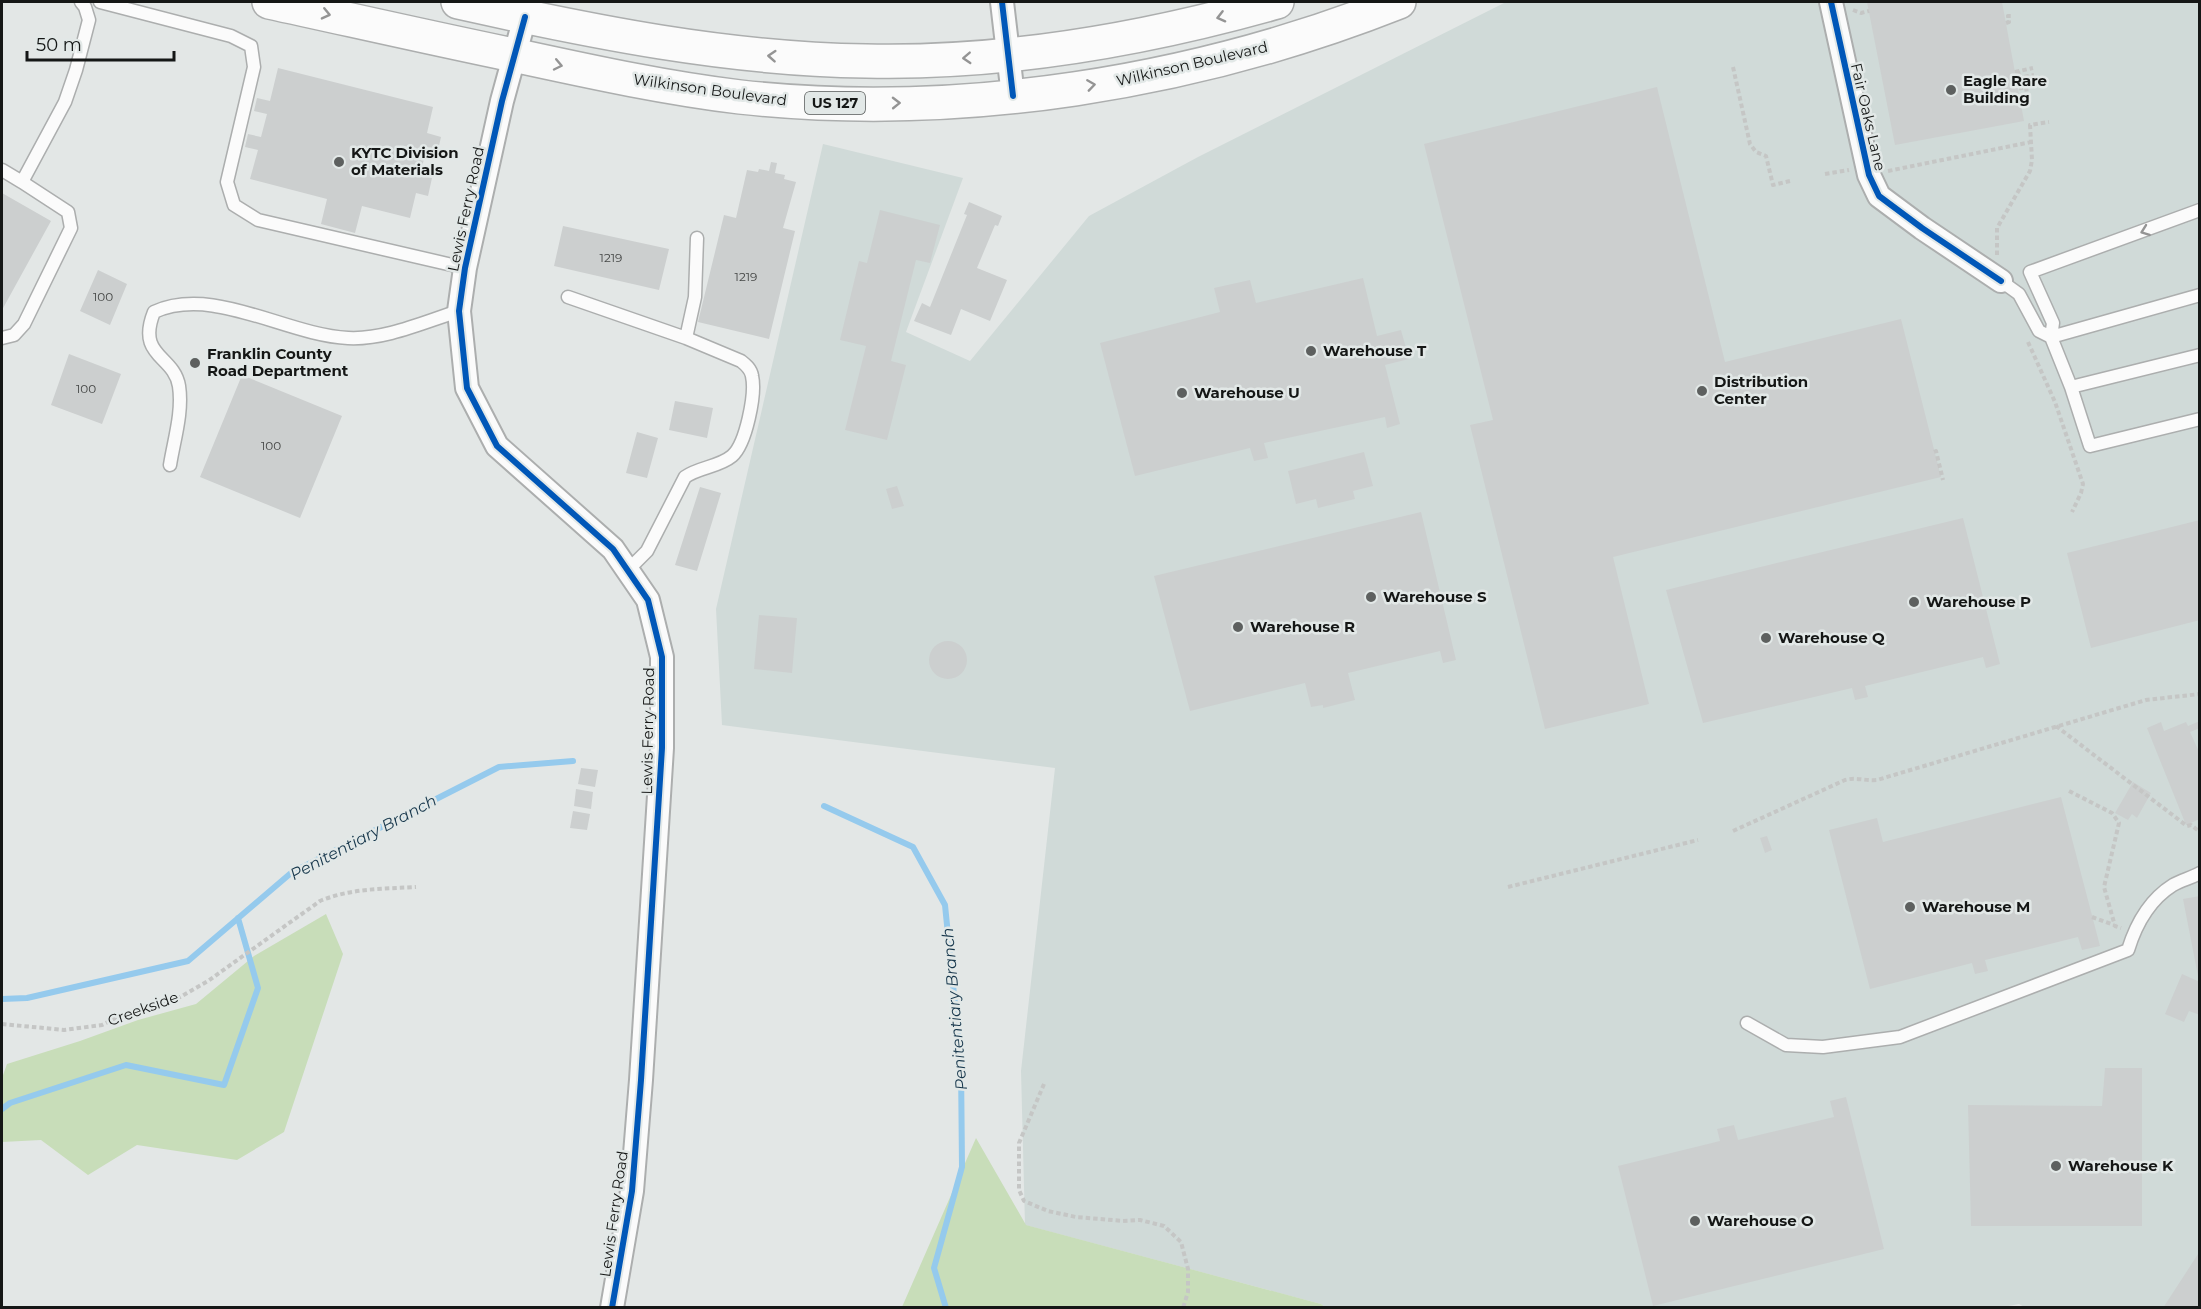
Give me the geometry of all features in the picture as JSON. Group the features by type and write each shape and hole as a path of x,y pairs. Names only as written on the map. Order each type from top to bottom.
{"highway":[{"name":"Wilkinson Boulevard","path":"269,2 653,84 784,101 859,104 916,103 1013,96 1114,82 1219,61 1297,39 1399,2"},
{"path":"458,2 527,9 648,41 768,56 866,61 920,61 1078,47 1181,27 1277,2"}],"street":[{"path":"1002,2 1013,96"},
{"name":"Fair Oaks Lane","path":"1831,2 1860,172 1879,196 2001,281"},
{"name":"Lewis Ferry Road","path":"527,9 502,101 465,268 459,311 467,388 497,446 613,549 648,600 662,657 662,748 632,1191 612,1308"}],"lane":[{"path":"22,182 65,102 76,70 89,20 81,2"},
{"path":"100,2 231,36 251,46 254,67 227,182 234,205 258,220 465,268"},
{"path":"2,170 68,212 71,228 24,324 14,335 2,338"},
{"path":"2199,210 2030,272 2053,323 2051,337 2071,387 2090,446 2199,419"},
{"path":"686,338 695,297 697,238"},
{"path":"2001,281 2019,294 2039,331 2051,337 2199,295"},
{"path":"568,297 686,338 748,366 752,375 753,388 746,428 739,449 730,458 693,471 685,477 647,551 628,570"},
{"path":"170,465 180,412 179,384 149,341 149,324 154,312 169,305 208,304 322,335 348,338 373,337 395,332 459,311"},
{"path":"2071,387 2199,355"},
{"path":"1747,1023 1786,1044 1823,1047 1900,1037 2128,950 2133,932 2146,909 2173,885 2199,873"}],"path":[{"path":"2006,23 2009,22 2008,16 2012,16"},
{"path":"1733,67 1750,144 1756,152 1766,156 1773,185 1790,181"},
{"path":"2033,68 2016,72 2024,105 2029,104 2024,78 2034,75"},
{"path":"2032,160 2030,125 2049,122"},
{"path":"1826,174 1860,172 2031,142"},
{"path":"1934,452 1936,452 1943,480"},
{"path":"1733,831 1845,780 1857,777 1877,780 2146,700 2199,694"},
{"path":"2056,726 2187,826 2191,825 2199,832"},
{"path":"2069,791 2112,813 2119,823 2104,887 2115,926"},
{"path":"1508,887 1698,840"},
{"path":"2092,917 2133,932"},
{"path":"1044,1084 1020,1143 1019,1190 1024,1201 1048,1211 1076,1217 1140,1220 1164,1226 1181,1242 1188,1269 1188,1292 1183,1308"}],"shaded area":[{"path":"1506,2 2199,2 2199,1307 2026,1308 2019,1304 1998,1308 1325,1307 1321,1304 1025,1225 1021,1071 1055,768 722,725 716,609 823,144 963,178 906,332 970,361 1089,216 1198,157"}],"green space":[{"path":"326,914 343,954 284,1132 237,1160 137,1145 88,1175 41,1140 2,1142 2,1078 7,1064 138,1020 196,1004 254,956"},
{"path":"976,1138 1026,1225 1321,1304 1325,1307 902,1307"}],"building":[{"name":"Eagle Rare Building","path":"1867,2 2002,2 2024,121 1895,145"},
{"name":"KYTC Division of Materials","path":"278,68 433,107 427,133 441,137 438,150 427,147 420,175 432,178 428,196 416,193 410,218 362,206 355,233 321,224 327,199 250,179 258,150 245,147 248,134 261,137 267,114 254,111 257,98 270,101"},
{"name":"Distribution Center","path":"1657,87 1725,362 1901,319 1941,477 1613,557 1649,704 1545,729 1470,425 1493,420 1424,144"},
{"path":"771,162 777,163 775,173 785,175 784,179 796,182 783,228 795,231 769,339 698,322 724,215 736,218 747,170 769,171"},
{"path":"2,193 51,221 2,310"},
{"path":"969,202 1002,216 998,226 995,225 977,268 1007,280 990,321 961,309 951,335 914,321 922,303 930,307 967,215 964,214"},
{"path":"880,210 940,225 930,263 916,260 891,361 906,365 887,440 845,430 866,346 840,340 859,261 867,263"},
{"path":"563,226 669,249 659,290 554,266"},
{"path":"98,270 127,284 110,325 80,311"},
{"path":"1363,278 1377,336 1401,330 1409,359 1385,365 1400,424 1387,428 1385,417 1264,443 1268,458 1254,461 1250,448 1135,476 1100,343 1220,312 1214,288 1250,280 1256,303"},
{"path":"69,354 121,374 102,424 51,405"},
{"path":"242,375 342,416 300,518 200,477"},
{"path":"675,401 713,408 707,438 669,430"},
{"path":"637,432 658,438 647,478 626,473"},
{"path":"1364,452 1373,486 1353,491 1355,499 1318,508 1316,499 1296,504 1288,471"},
{"path":"897,486 904,506 892,509 886,489"},
{"path":"700,487 721,493 697,571 675,565"},
{"path":"1421,512 1456,660 1443,663 1440,651 1348,673 1355,700 1323,708 1323,705 1311,707 1305,683 1190,711 1154,576"},
{"path":"1963,518 2000,664 1986,668 1983,657 1865,686 1868,697 1855,700 1852,688 1703,723 1666,590"},
{"path":"2200,520 2200,620 2091,648 2067,553"},
{"path":"759,615 797,618 792,673 754,669"},
{"path":"948,641 955,642 961,647 966,653 966,667 961,673 955,678 948,679 941,678 935,673 930,667 929,660 930,653 935,647 941,642"},
{"path":"2200,721 2200,728 2190,732 2200,754 2200,819 2186,825 2147,728 2161,722 2164,731 2186,722 2188,726"},
{"path":"581,768 598,770 595,787 578,784"},
{"path":"2133,782 2151,793 2137,818 2132,814 2128,820 2115,813"},
{"path":"576,789 593,792 591,809 574,806"},
{"path":"2061,797 2100,946 2082,950 2078,937 1985,960 1988,971 1975,974 1972,963 1870,989 1829,830 1877,818 1883,842"},
{"path":"573,811 590,814 587,830 570,828"},
{"path":"1767,836 1772,850 1765,853 1760,838"},
{"path":"2200,896 2200,976 2198,976 2183,899"},
{"path":"2182,974 2200,982 2200,1015 2189,1011 2184,1022 2165,1014"},
{"name":"Warehouse K","path":"2105,1068 2142,1068 2142,1226 1971,1226 1968,1105 2102,1106"},
{"path":"1846,1097 1884,1249 1653,1306 1618,1166 1720,1141 1717,1129 1734,1125 1738,1140 1834,1117 1830,1101"},
{"path":"2200,1251 2200,1308 2163,1308"}],"waterway":[{"name":"Penitentiary Branch","path":"2,999 27,998 188,961 291,873 499,767 573,761"},
{"name":"Penitentiary Branch","path":"824,806 913,847 945,905 961,1064 962,1167 934,1268 946,1308"},
{"path":"2,1109 10,1103 126,1065 224,1085 258,988 238,918"}],"cycle path":[{"path":"1002,2 1013,96"},
{"path":"1831,2 1869,175 1879,196 2001,281"},
{"path":"525,17 502,101 465,268 459,311 467,388 497,446 613,549 648,600 662,657 662,748 641,1080 632,1191 612,1308"}],"place":[{"name":"Eagle Rare Building","path":"1951,90"},
{"name":"KYTC Division of Materials","path":"339,162"},
{"name":"Warehouse T","path":"1311,351"},
{"name":"Franklin County Road Department","path":"195,363"},
{"name":"Distribution Center","path":"1702,391"},
{"name":"Warehouse U","path":"1182,393"},
{"name":"Warehouse S","path":"1371,597"},
{"name":"Warehouse P","path":"1914,602"},
{"name":"Warehouse R","path":"1238,627"},
{"name":"Warehouse Q","path":"1766,638"},
{"name":"Warehouse M","path":"1910,907"},
{"name":"Warehouse K","path":"2056,1166"},
{"name":"Warehouse O","path":"1695,1221"}]}
